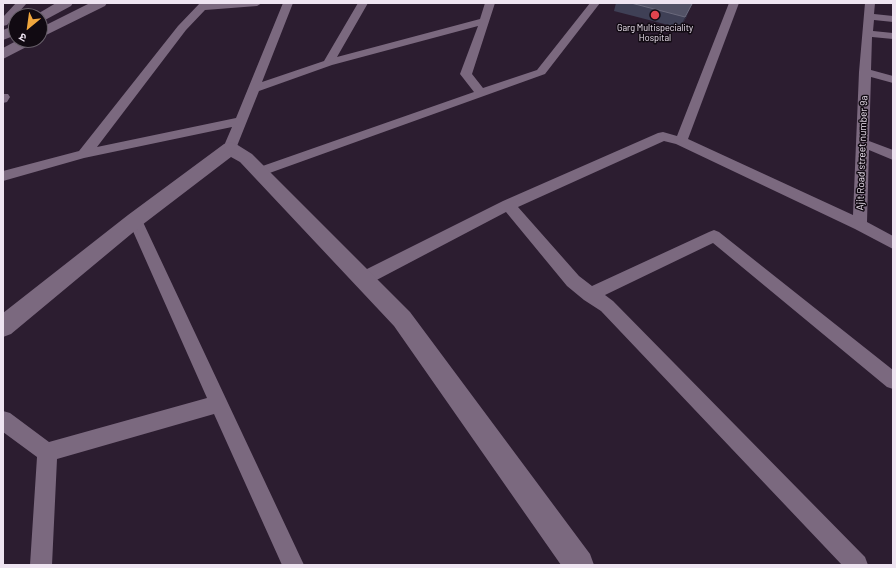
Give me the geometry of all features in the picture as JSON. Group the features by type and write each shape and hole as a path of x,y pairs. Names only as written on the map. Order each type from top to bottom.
{"street":[{"path":"3,24 22,3"},
{"path":"48,13 66,3"},
{"path":"48,30 100,3"},
{"path":"84,154 182,28 204,5 257,3"},
{"path":"3,327 135,220 230,148 288,3"},
{"path":"328,64 363,3"},
{"path":"481,93 466,74 490,3"},
{"path":"259,172 541,72 595,3"},
{"path":"681,141 734,3"},
{"name":"Ajit Road street number 9a","path":"363,279 508,205 663,136 681,141 860,225 865,72 870,3"},
{"path":"868,16 893,19"},
{"path":"254,88 328,64 485,21"},
{"path":"867,33 893,36"},
{"path":"3,54 14,48"},
{"path":"865,72 893,80"},
{"path":"3,176 84,154 240,120"},
{"path":"863,143 893,155"},
{"path":"230,148 246,158 402,319 579,565"},
{"path":"508,205 573,281 607,306 857,565"},
{"path":"135,220 293,565"},
{"path":"860,225 893,243"},
{"path":"590,294 714,236 893,381"},
{"path":"47,452 219,404"},
{"path":"3,420 47,452"},
{"path":"41,565 47,452"}],"building":[{"path":"631,3 686,3 692,4 685,17"}],"place":[{"name":"Garg Multispeciality Hospital","path":"655,15"}]}
